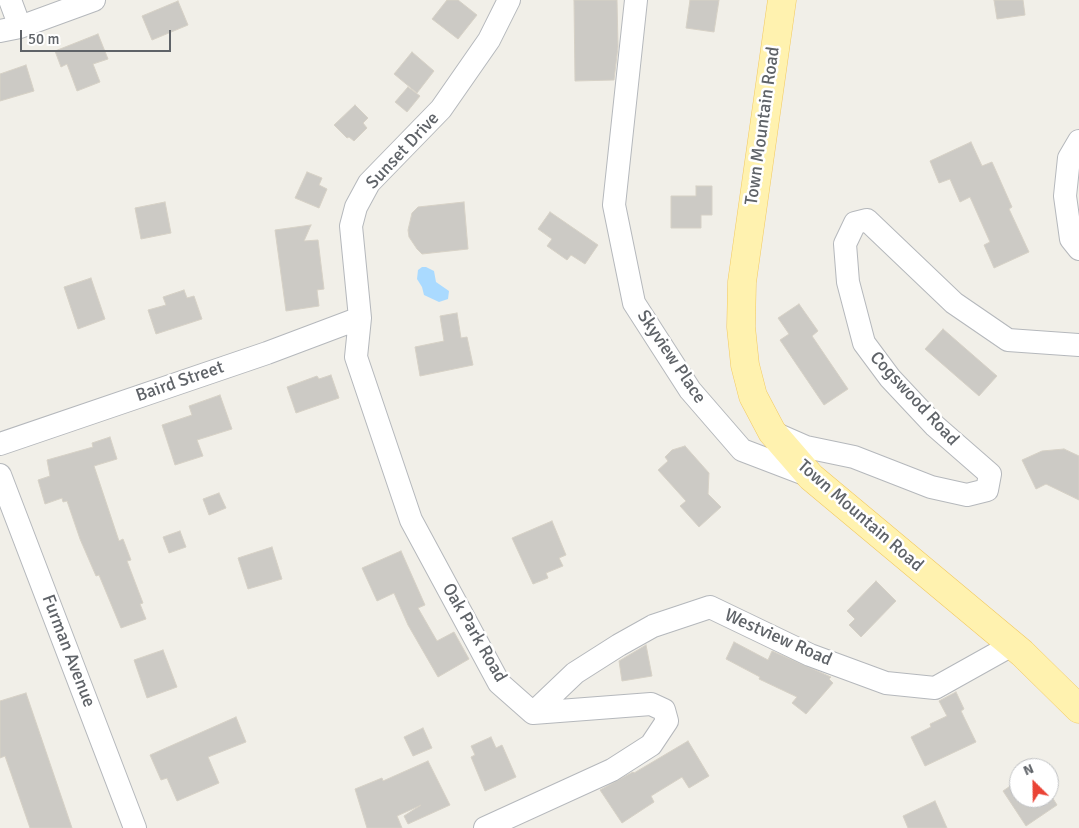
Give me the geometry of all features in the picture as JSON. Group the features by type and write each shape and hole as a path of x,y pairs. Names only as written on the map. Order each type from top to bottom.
{"main road":[{"name":"Town Mountain Road","path":"782,0 742,282 741,327 745,365 753,396 773,433 811,477 1012,646 1079,710"}],"street":[{"path":"10,0 10,29 94,0"},
{"name":"Sunset Drive","path":"360,318 351,226 356,208 369,183 441,110 489,40 509,0"},
{"name":"Skyview Place","path":"636,0 614,205 634,303 690,390 742,450 811,477"},
{"path":"1079,140 1070,158 1065,196 1071,240 1079,249"},
{"name":"Cogswood Road","path":"773,433 806,447 854,457 931,487 967,495 986,490 990,474 935,426 890,378 864,343 848,282 845,244 855,223 867,220 954,304 1008,340 1079,345"},
{"name":"Baird Street","path":"0,444 267,353 360,318"},
{"name":"Oak Park Road","path":"360,318 356,356 411,520 500,683 533,713"},
{"name":"Furman Avenue","path":"0,475 135,828"},
{"name":"Westview Road","path":"533,713 575,672 619,645 653,626 710,607 810,655 886,683 935,688 1012,646"},
{"path":"485,828 612,770 651,745 667,721 664,710 651,704 533,713"}],"water":[{"path":"422,267 434,271 436,282 449,291 448,299 439,302 424,295 417,279 418,270"}],"building":[{"path":"447,0 458,0 477,15 458,39 432,19"},
{"path":"574,0 617,0 618,47 614,80 575,81"},
{"path":"690,0 719,0 714,32 686,28"},
{"path":"994,0 1023,0 1025,15 997,19"},
{"path":"178,1 188,25 152,40 142,16"},
{"path":"98,34 108,59 93,64 100,82 77,91 67,64 61,67 55,51"},
{"path":"412,52 434,71 417,93 394,74"},
{"path":"26,65 34,91 0,101 0,74"},
{"path":"408,87 420,96 407,112 395,102"},
{"path":"355,105 368,118 363,123 367,128 354,141 349,137 347,138 334,125"},
{"path":"971,142 982,166 992,162 1012,207 1009,209 1029,252 994,268 984,245 990,242 970,197 960,202 950,179 939,183 930,161"},
{"path":"307,172 322,178 319,185 327,189 319,208 295,198"},
{"path":"696,186 712,186 712,215 701,215 701,228 671,228 671,196 696,196"},
{"path":"165,202 171,233 141,239 135,208"},
{"path":"464,202 468,249 422,254 409,237 408,230 412,213 418,207"},
{"path":"550,212 598,245 585,264 571,255 567,260 547,246 552,239 538,229"},
{"path":"311,225 304,241 318,240 324,289 317,290 319,306 286,311 275,230"},
{"path":"91,278 105,319 78,329 64,287"},
{"path":"184,290 187,298 194,296 202,319 156,334 148,310 166,305 163,297"},
{"path":"799,304 818,331 812,336 848,389 824,405 780,340 789,334 778,318"},
{"path":"457,313 461,338 467,337 473,365 420,376 415,347 444,341 440,316"},
{"path":"943,329 997,376 979,396 925,349"},
{"path":"331,375 339,398 296,413 287,387 317,376 319,379"},
{"path":"220,395 232,429 197,440 203,456 175,465 162,425 192,415 189,406"},
{"path":"110,437 117,459 94,466 119,541 123,539 131,560 127,561 143,603 140,604 146,619 121,628 99,575 96,576 80,539 67,501 63,502 62,498 45,504 38,480 50,476 47,460 93,447 92,443"},
{"path":"685,446 709,473 708,494 721,507 699,527 680,506 686,501 658,470 668,461 665,457 672,450"},
{"path":"1064,449 1079,456 1079,500 1046,484 1036,489 1022,460 1042,451"},
{"path":"219,493 226,508 209,515 203,499"},
{"path":"552,521 566,555 559,558 563,566 546,573 548,578 533,584 512,538"},
{"path":"180,531 186,547 169,553 163,537"},
{"path":"272,547 282,579 248,589 238,558"},
{"path":"401,551 425,605 418,608 437,641 454,632 469,659 438,677 408,625 394,593 377,601 362,568"},
{"path":"876,581 896,601 861,637 849,625 855,619 847,611"},
{"path":"734,642 768,660 772,651 831,677 829,679 833,683 806,714 792,703 797,697 759,679 760,677 726,659"},
{"path":"646,645 652,676 622,681 619,661"},
{"path":"163,650 177,687 147,698 134,660"},
{"path":"956,692 964,709 961,711 976,742 925,766 911,737 931,727 930,724 947,716 939,701"},
{"path":"26,693 72,828 30,828 5,756 0,758 0,701"},
{"path":"236,717 246,742 208,757 219,783 177,801 167,778 161,780 150,755"},
{"path":"423,728 432,748 413,756 404,737"},
{"path":"491,737 496,748 502,745 516,777 485,791 471,757 475,755 471,746"},
{"path":"688,741 709,776 689,788 682,777 651,796 654,802 622,823 600,790 634,773"},
{"path":"428,761 450,805 408,824 404,816 421,805 397,816 402,828 367,828 355,789 382,778 383,781"},
{"path":"1009,787 1009,800 1003,791"},
{"path":"935,801 947,828 908,828 903,816"},
{"path":"1014,808 1053,808 1026,826"}]}
